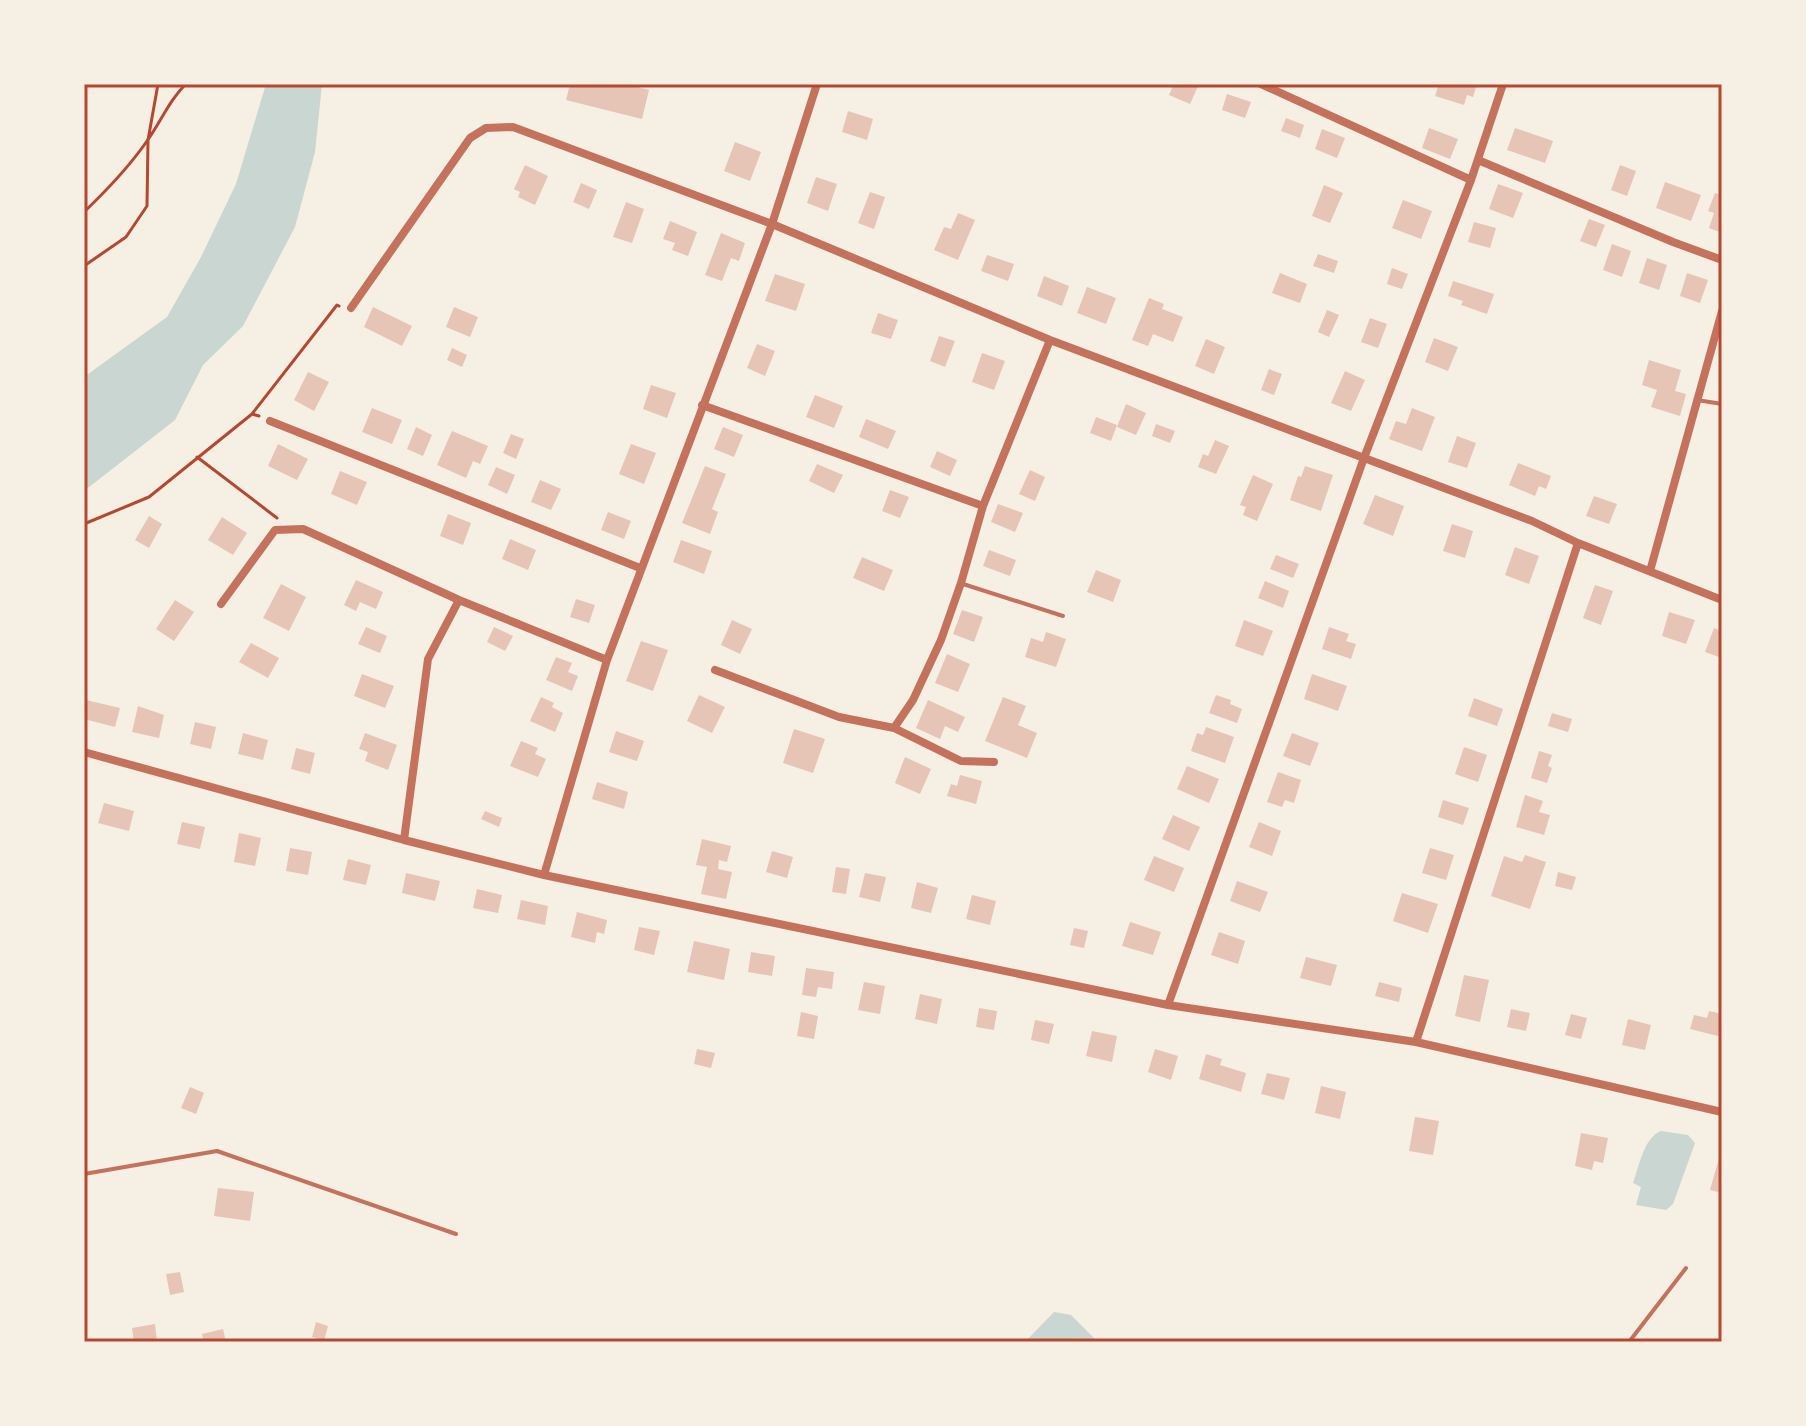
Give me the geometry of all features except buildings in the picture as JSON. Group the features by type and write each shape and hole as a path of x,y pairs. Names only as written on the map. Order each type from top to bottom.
{"street":[{"path":"544,875 607,660 772,224 817,84"},
{"path":"1261,84 1471,180"},
{"path":"1168,1005 1364,458 1471,180 1503,84"},
{"path":"351,308 470,138 486,128 513,127 772,224 1050,340 1532,521 1578,543 1722,600"},
{"path":"1478,160 1722,260"},
{"path":"1650,571 1722,311"},
{"path":"894,728 913,700 941,640 983,506 1050,340"},
{"path":"702,405 983,506"},
{"path":"270,421 640,568"},
{"path":"221,604 275,530 303,529 459,600 607,660"},
{"path":"1416,1042 1578,543"},
{"path":"404,840 428,659 459,600"},
{"path":"715,670 839,717 894,728 961,761 994,762"},
{"path":"84,752 544,875 1168,1005 1416,1042 1722,1112"}],"lane":[{"path":"1697,400 1722,404"},
{"path":"961,583 1063,616"},
{"path":"84,1174 217,1151 456,1234"},
{"path":"1629,1342 1686,1268"}],"path":[{"path":"84,266 126,237 147,206 148,140 158,84"},
{"path":"84,212 148,140 172,99 186,84"},
{"path":"84,524 149,497 252,414 337,305 351,308"},
{"path":"252,414 270,421"},
{"path":"197,457 293,530"}],"shaded area":[{"path":"266,84 322,84 315,152 295,227 243,326 203,365 175,420 84,491 84,377 167,317 201,257 236,184"},
{"path":"1661,1131 1688,1135 1695,1143 1673,1204 1666,1210 1636,1205 1641,1187 1633,1183 1646,1146"},
{"path":"1054,1312 1071,1315 1098,1342 1025,1342"}]}
